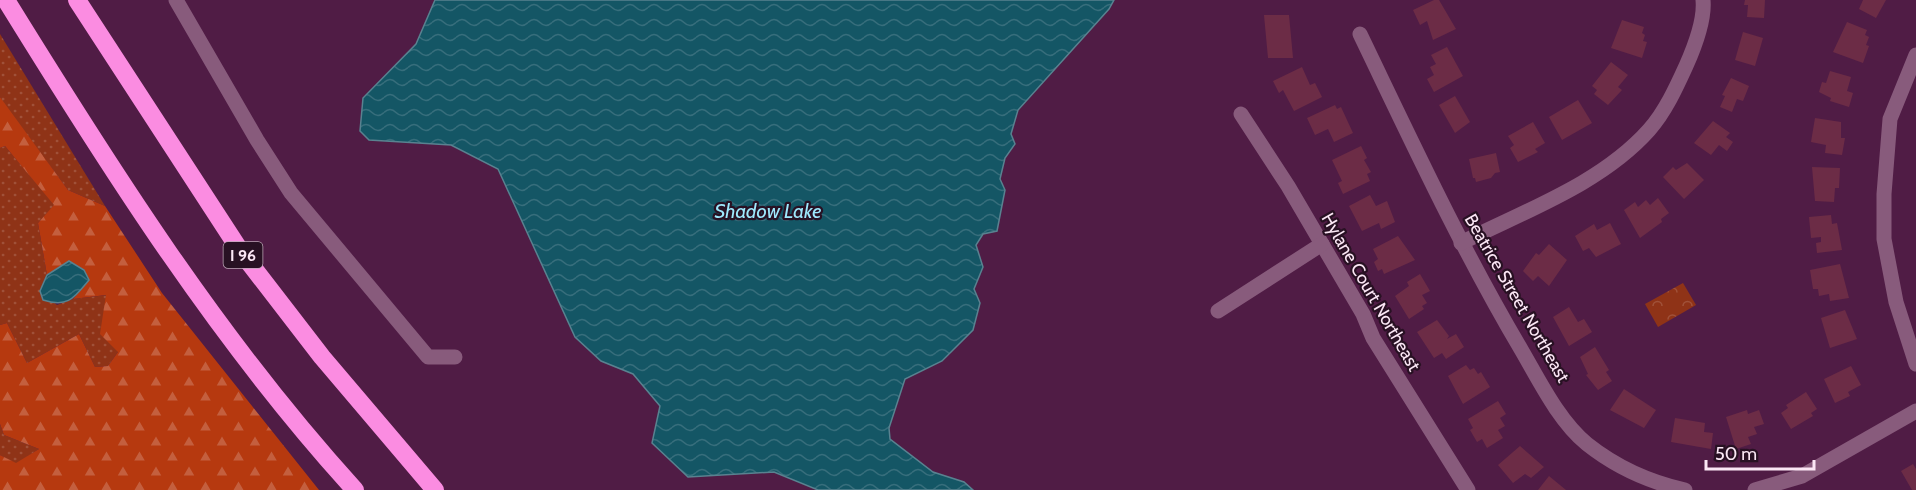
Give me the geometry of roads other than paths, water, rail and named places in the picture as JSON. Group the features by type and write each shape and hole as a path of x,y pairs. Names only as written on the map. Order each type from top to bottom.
{"highway":[{"path":"6,0 66,97 188,279 266,383 355,490"},
{"name":"I 96","path":"77,0 241,252 322,357 435,490"}],"street":[{"path":"176,0 257,140 291,193 428,357 455,357"},
{"path":"1461,243 1599,171 1649,130 1674,91 1692,52 1703,0"},
{"name":"Beatrice Street Northeast","path":"1360,34 1461,243 1560,413 1585,443 1619,466 1660,484 1685,490"},
{"path":"1916,56 1890,119 1884,205 1884,239 1894,292 1916,364"},
{"name":"Hylane Court Northeast","path":"1241,114 1288,186 1363,314 1373,338 1468,490"},
{"path":"1218,311 1322,244"},
{"path":"1755,490 1802,476 1916,411"}],"water":[{"name":"Shadow Lake","path":"435,0 1114,0 1109,9 1018,110 1011,134 1015,144 1005,158 1000,179 1005,190 997,231 983,234 976,245 983,267 974,289 980,303 973,330 942,361 905,379 889,428 890,439 933,472 964,482 973,490 818,490 774,472 688,477 652,443 660,406 633,374 601,361 575,337 498,169 451,145 369,140 360,131 363,98 416,44"},
{"path":"69,261 84,270 89,280 70,300 59,303 43,300 40,291 47,275"}]}
